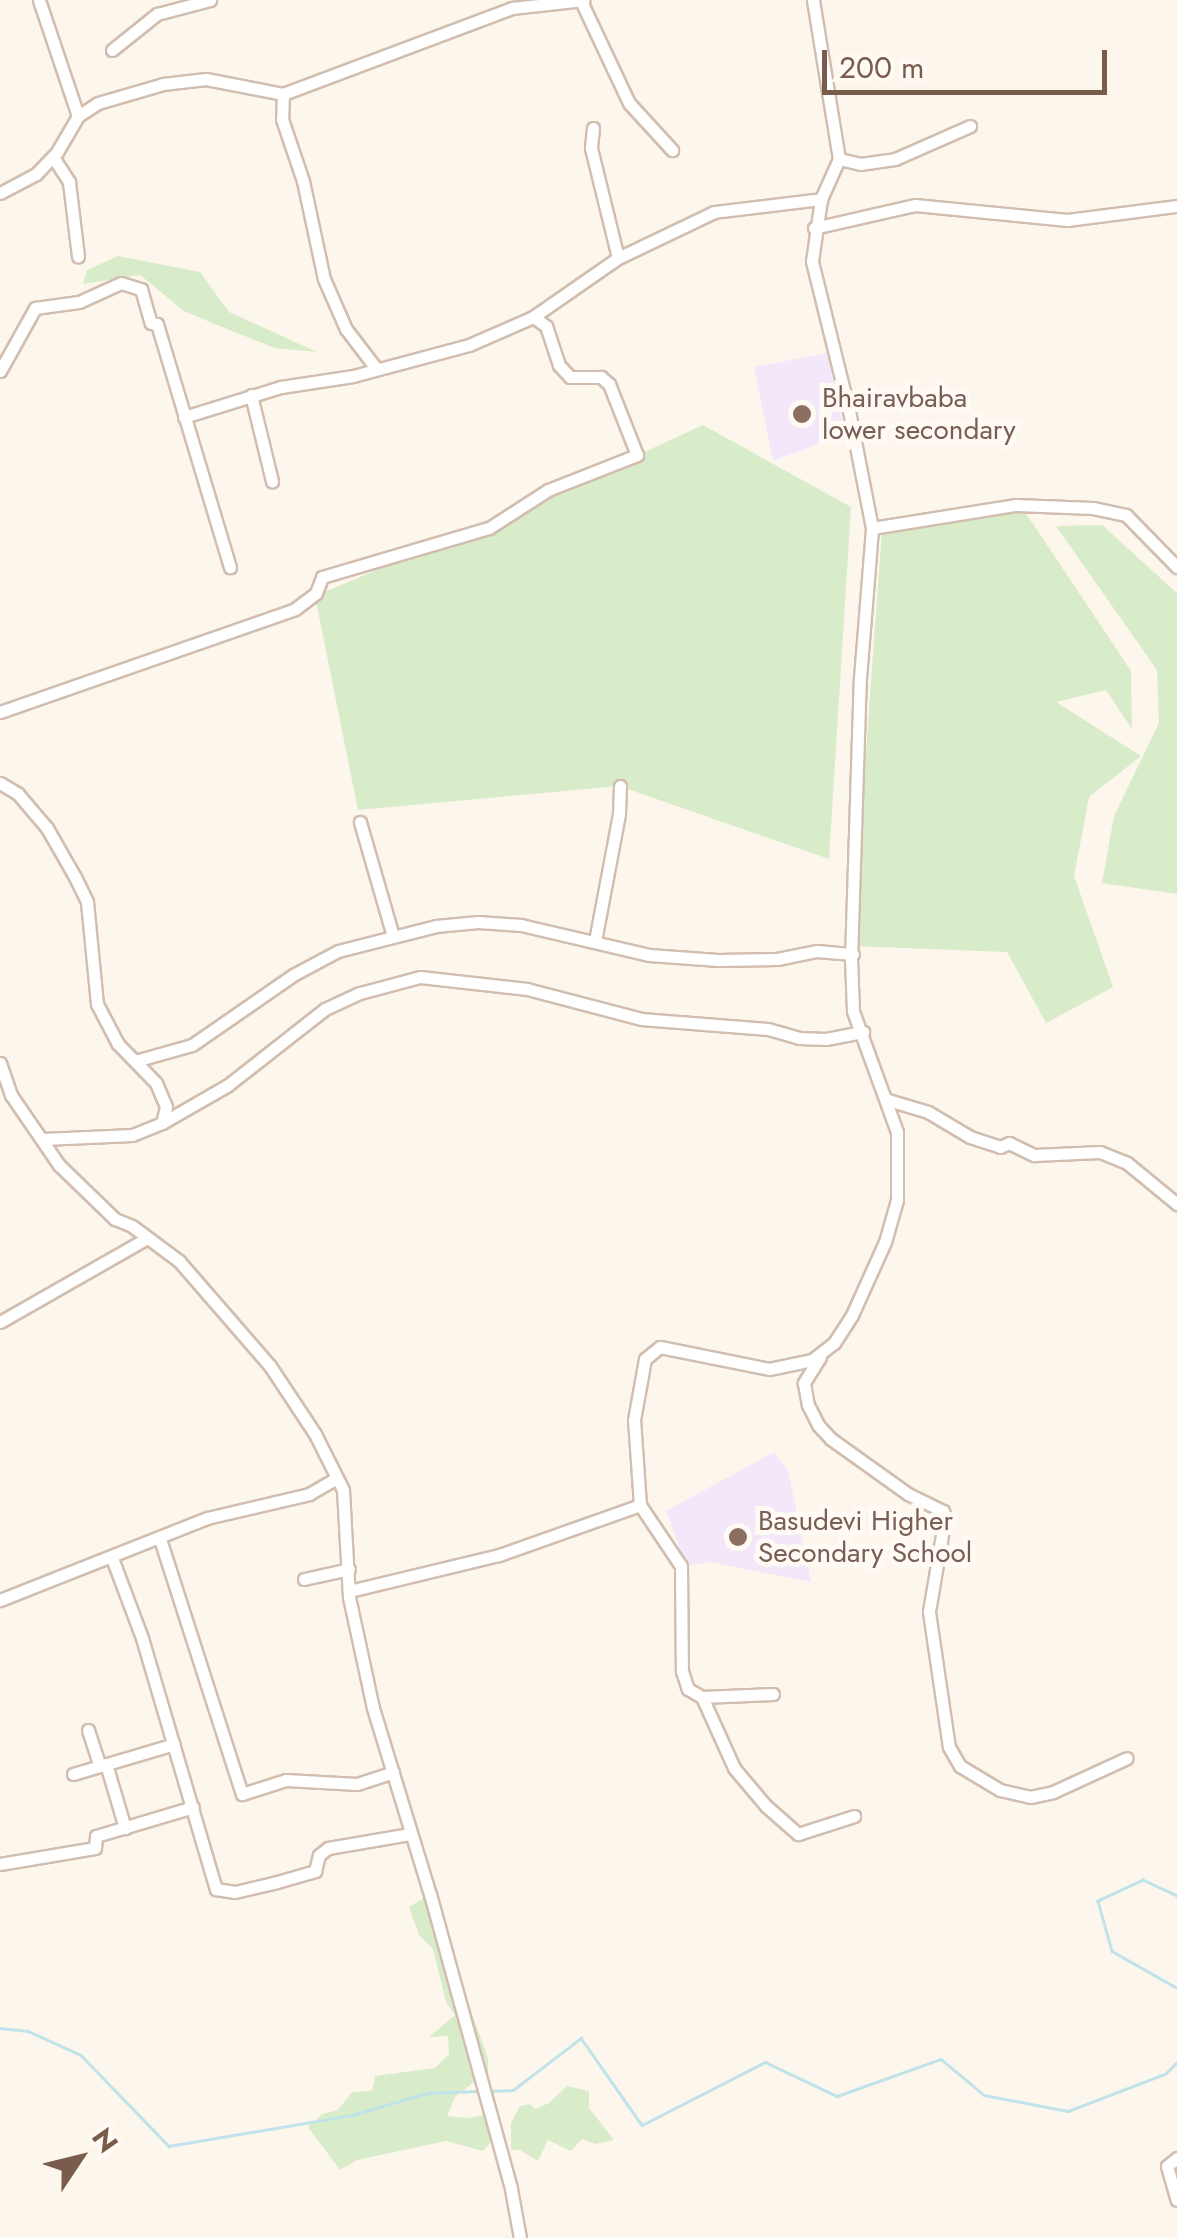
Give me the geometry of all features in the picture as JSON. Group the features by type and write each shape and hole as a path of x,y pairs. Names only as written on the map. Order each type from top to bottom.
{"street":[{"path":"39,0 78,116"},
{"path":"112,50 157,14 210,0"},
{"path":"0,193 36,174 53,157 78,116 98,103 163,84 206,79 283,94 511,4 583,0 629,103 672,150"},
{"path":"773,1694 702,1696 688,1689 682,1671 681,1566 640,1505 634,1420 646,1358 660,1347 769,1369 800,1366 834,1344 885,1242 896,1200 896,1132 888,1100 853,1011 860,678 872,528 850,412 816,290 814,228 820,199 839,159 813,0"},
{"path":"283,94 282,119 304,181 324,279 346,330 376,367"},
{"path":"839,159 860,164 895,159 970,126"},
{"path":"593,128 591,148 618,258"},
{"path":"53,157 70,182 78,256"},
{"path":"184,417 252,396 469,345 533,318 618,258 714,212 820,199"},
{"path":"814,228 914,205 1067,220 1177,206"},
{"path":"0,371 35,308 80,302 116,284 141,289 147,298 149,316 158,324 230,567"},
{"path":"0,712 295,609 316,593 322,577 489,528 548,490 637,455 610,384 602,378 570,377 558,365 546,326 533,318"},
{"path":"252,396 272,481"},
{"path":"872,528 1016,504 1093,508 1126,515 1177,567"},
{"path":"0,783 18,794 47,828 88,902 97,1004 118,1044 148,1071 163,1096 162,1122"},
{"path":"596,941 620,814 620,786"},
{"path":"360,822 393,936"},
{"path":"135,1061 192,1046 292,975 358,943 478,922 522,925 649,956 718,960 777,959 817,951 853,954"},
{"path":"43,1140 102,1140 154,1129 244,1074 325,1009 360,992 420,977 527,989 642,1019 768,1029 799,1038 826,1039 863,1032"},
{"path":"0,1064 11,1095 86,1194 179,1261 270,1366 315,1434 343,1490 348,1512 349,1591 392,1772 511,2188 520,2238"},
{"path":"888,1100 928,1112 970,1137 1000,1147 1009,1143 1034,1155 1100,1152 1127,1163 1177,1204"},
{"path":"0,1322 147,1238"},
{"path":"822,1353 804,1383 808,1405 818,1425 831,1439 908,1494 943,1511 946,1527 929,1612 949,1746 960,1766 1000,1790 1030,1797 1053,1792 1127,1758"},
{"path":"0,1600 160,1540 207,1518 308,1494 335,1478"},
{"path":"349,1591 499,1555 640,1505"},
{"path":"160,1540 242,1794 286,1780 357,1784 392,1772"},
{"path":"112,1558 142,1638 216,1889 222,1892 314,1871 318,1855 328,1848 410,1834"},
{"path":"304,1579 349,1569"},
{"path":"702,1696 734,1768 766,1806 798,1834 854,1816"},
{"path":"88,1730 125,1828"},
{"path":"73,1774 174,1744"},
{"path":"0,1864 96,1848 96,1836 193,1807"},
{"path":"1177,2158 1167,2166 1177,2200"}],"shaded area":[{"name":"Bhairavbaba lower secondary","path":"827,353 845,434 773,461 754,367"},
{"name":"Basudevi Higher Secondary School","path":"774,1452 788,1470 811,1582 710,1562 686,1566 666,1511"}],"green space":[{"path":"118,256 200,272 229,312 317,352 275,348 184,311 140,275 83,284 87,270"},
{"path":"703,425 851,507 829,859 619,786 358,810 315,596 510,514"},
{"path":"1021,506 1131,671 1132,729 1106,690 1056,702 1141,756 1089,797 1074,876 1113,987 1046,1023 1007,952 852,946 882,529"},
{"path":"1102,525 1177,593 1177,894 1102,883 1114,816 1159,723 1157,670 1056,526"},
{"path":"430,1894 488,2059 488,2071 455,2097 447,2116 469,2118 497,2112 503,2128 483,2151 446,2141 357,2160 340,2170 308,2127 322,2114 338,2110 352,2092 372,2091 375,2076 435,2068 449,2054 448,2036 429,2037 455,2015 446,2002 433,1949 419,1935 409,1907"},
{"path":"567,2086 589,2091 589,2108 614,2140 595,2144 582,2139 571,2151 548,2140 538,2161 520,2150 511,2150 511,2123 520,2106 530,2104 535,2109 549,2103"}],"waterway":[{"path":"1177,1896 1143,1880 1098,1901 1112,1951 1177,1988"},
{"path":"0,2028 28,2031 81,2055 169,2146 352,2115 427,2093 478,2091"},
{"path":"486,2091 513,2090 581,2038 642,2125 765,2062 837,2096 941,2059 984,2095 1068,2111 1165,2074 1177,2062"}],"place":[{"name":"Bhairavbaba lower secondary","path":"802,414"},
{"name":"Basudevi Higher Secondary School","path":"738,1537"}]}
